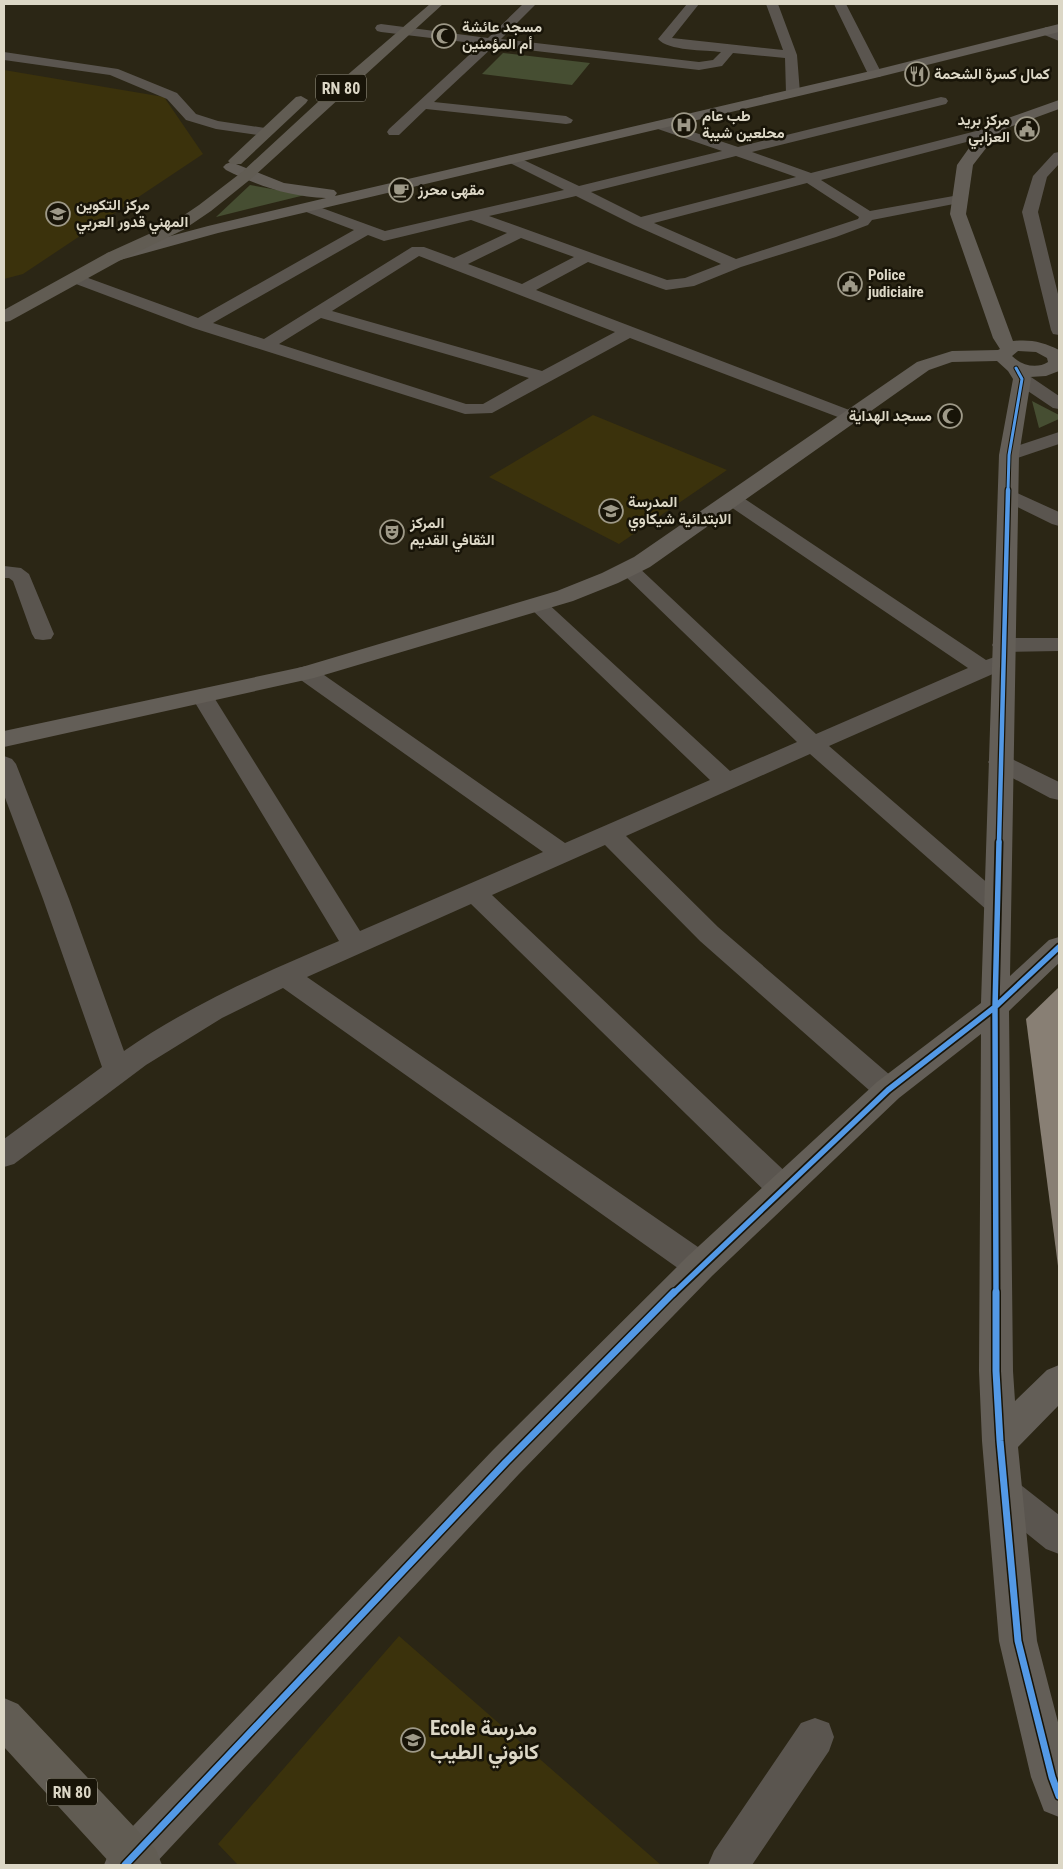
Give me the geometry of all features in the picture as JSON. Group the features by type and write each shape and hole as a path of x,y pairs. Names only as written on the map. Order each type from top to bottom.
{"main road":[{"name":"RN 80","path":"6,314 113,257 177,226 205,208 247,175 350,80 437,4"},
{"path":"378,31 396,16"},
{"path":"334,78 350,80"},
{"name":"RN 80","path":"113,257 186,205 231,167 265,132 312,90"},
{"name":"RN 80","path":"4,1718 133,1862"}],"street":[{"path":"394,132 530,4"},
{"path":"693,4 664,39 673,43 791,55"},
{"path":"772,4 791,55 793,93"},
{"path":"840,4 875,74"},
{"path":"378,31 406,32 699,66 717,63 730,49"},
{"path":"113,257 214,229 366,192 1055,32"},
{"path":"4,56 113,72 172,96 191,117 216,124 265,132"},
{"path":"384,236 579,191 941,101"},
{"path":"639,222 992,131 1002,125 1059,104"},
{"path":"422,105 566,120"},
{"path":"660,125 809,178 867,216 959,200"},
{"path":"992,131 974,151 965,166 958,214 1002,338 1016,359 1059,404"},
{"path":"1016,359 1059,331 1044,240 1030,212 1040,176 1059,156"},
{"path":"513,159 639,222 735,264"},
{"path":"231,167 272,186 302,192 366,192"},
{"path":"306,207 368,229 627,332 851,417"},
{"path":"473,216 666,285 673,285 688,283 735,264 831,234 863,222 867,216"},
{"path":"199,324 368,229"},
{"path":"455,264 520,233"},
{"path":"266,345 418,250"},
{"path":"522,291 586,257"},
{"path":"74,278 199,324 465,409 486,409 627,332"},
{"path":"318,312 544,377"},
{"path":"4,739 306,673 565,596 642,562 934,360 970,354 1016,359 1042,371 1055,367 1059,359 1050,351 1016,359"},
{"path":"1016,359 996,658 1000,762 995,1007 996,1371 1000,1441 1018,1641 1049,1733 1052,1777 1059,1796"},
{"path":"1009,455 1059,438"},
{"path":"1008,494 1059,520"},
{"path":"732,499 996,658"},
{"path":"628,569 813,744 997,904"},
{"path":"4,572 14,572 22,578 43,634"},
{"path":"537,604 727,782"},
{"path":"4,1154 136,1057 212,1011 285,975 813,744 996,658 1059,646"},
{"path":"306,673 563,854"},
{"path":"202,696 355,945"},
{"path":"1000,762 1059,792"},
{"path":"4,764 56,899 117,1071"},
{"path":"609,834 709,934 888,1090"},
{"path":"474,893 782,1188"},
{"path":"133,1862 499,1470 700,1266 888,1090 995,1007 1059,947"},
{"path":"285,975 700,1266"},
{"path":"1000,1441 1059,1381"},
{"path":"1005,1494 1059,1537"},
{"path":"728,1865 815,1737"}],"shaded area":[{"name":"مركز التكوين المهني قدور العربي","path":"4,70 164,97 203,154 23,274 4,279"},
{"name":"المدرسة الابتدائية شيكاوي","path":"593,415 727,470 619,544 489,477"},
{"name":"Ecole مدرسة كانوني الطيب","path":"399,1636 661,1865 238,1865 218,1844"}],"green space":[{"path":"503,53 590,63 572,85 482,74"},
{"path":"250,185 305,195 216,217"},
{"path":"1032,401 1059,415 1059,419 1039,428"}],"building":[{"path":"1059,987 1059,1265 1058,1266 1026,1019"}],"cycle path":[{"path":"1016,368 1022,379 1009,455 995,1007 996,1371 1000,1441 1018,1641 1052,1777 1059,1796"},
{"path":"125,1865 506,1462 700,1266 888,1090 995,1007 1059,947"}],"place":[{"name":"مسجد عائشة أم المؤمنين","path":"444,36"},
{"name":"كمال كسرة الشحمة","path":"917,74"},
{"name":"طب عام محلعين شيبة","path":"684,125"},
{"name":"مركز بريد العزابي","path":"1027,129"},
{"name":"مقهى محرز","path":"401,190"},
{"name":"مركز التكوين المهني قدور العربي","path":"58,214"},
{"name":"Police judiciaire","path":"850,284"},
{"name":"مسجد الهداية","path":"950,416"},
{"name":"المدرسة الابتدائية شيكاوي","path":"611,511"},
{"name":"المركز الثقافي القديم","path":"392,532"},
{"name":"Ecole مدرسة كانوني الطيب","path":"413,1740"}]}
